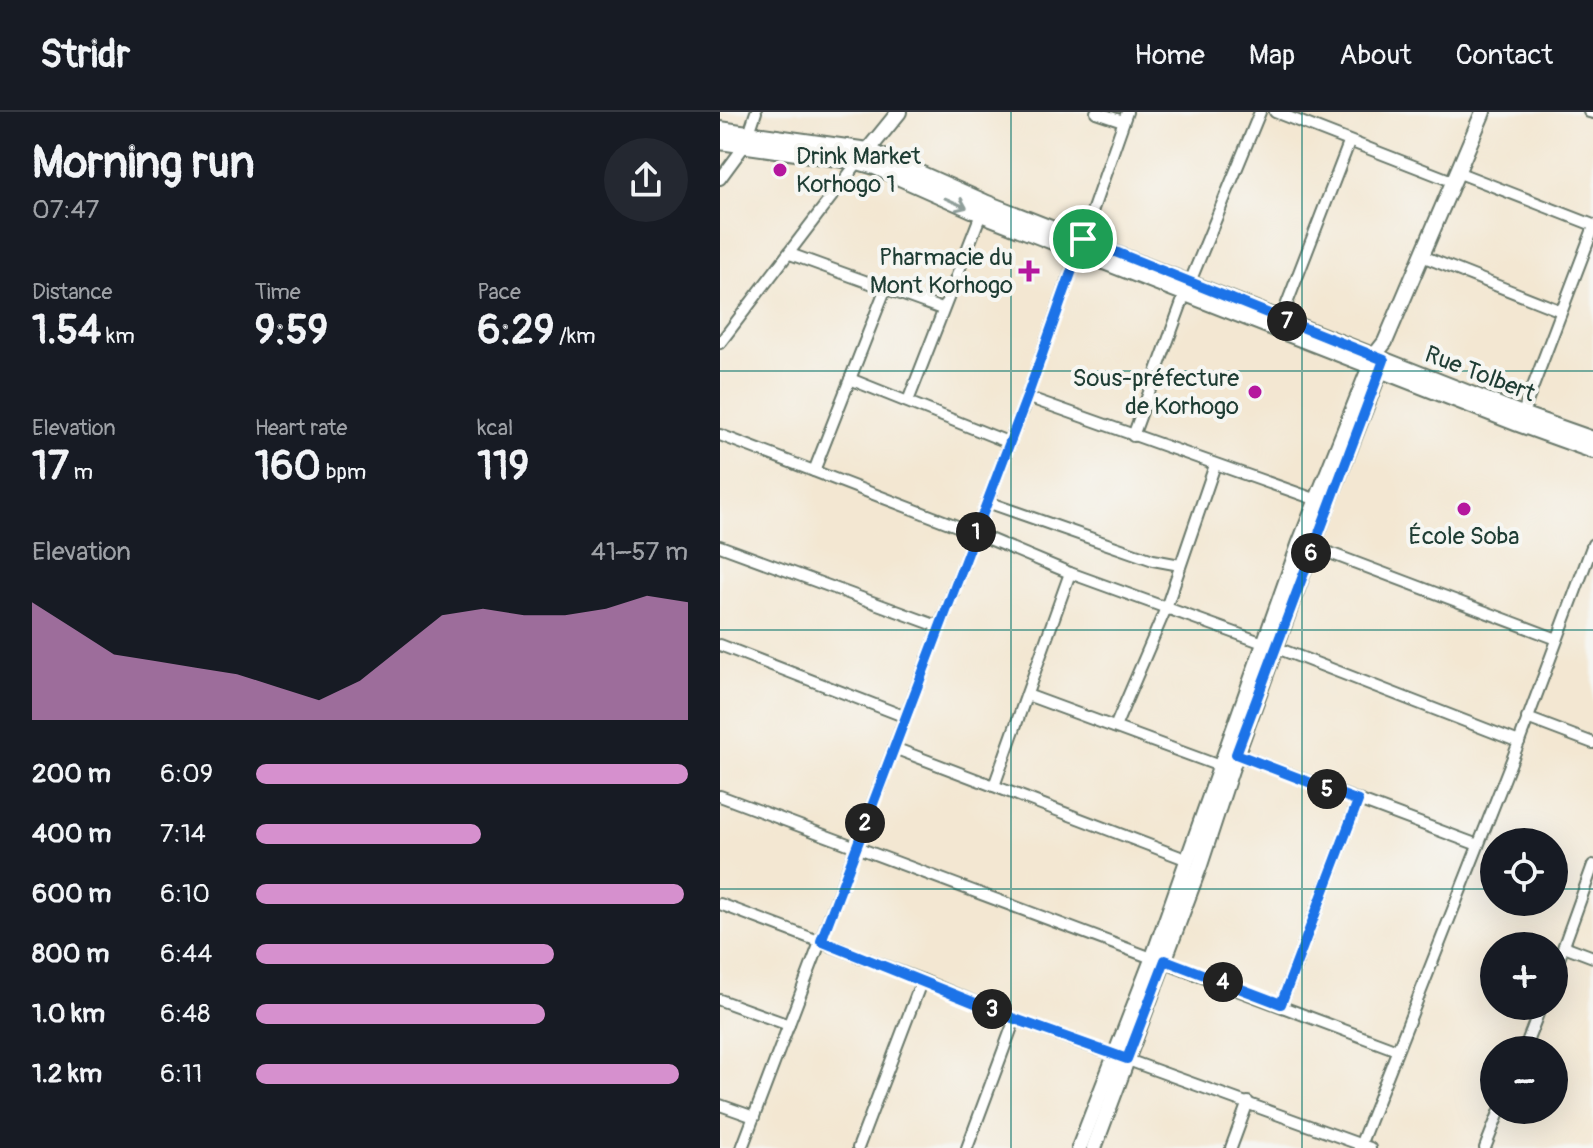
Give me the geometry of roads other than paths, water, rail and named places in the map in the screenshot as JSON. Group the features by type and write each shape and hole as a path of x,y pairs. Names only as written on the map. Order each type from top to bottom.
{"street":[{"path":"720,179 747,139 756,112"},
{"path":"720,343 724,327 790,254 899,112"},
{"path":"742,1148 1010,443 1125,116 1096,112"},
{"path":"1133,436 1188,288 1260,112"},
{"path":"1275,112 1349,143 1593,227 1520,419"},
{"path":"1159,959 1188,860 1271,646 1322,502 1385,342 1483,112"},
{"name":"Rue Tolbert","path":"720,129 747,139 863,156 985,202 1081,245 1520,419 1593,451"},
{"name":"Rue Tolbert","path":"720,142 747,139"},
{"path":"1281,319 1349,143"},
{"name":"Rue Tolbert","path":"863,156 981,214 1081,245"},
{"path":"908,401 981,214"},
{"path":"790,254 942,309"},
{"path":"1422,256 1561,311"},
{"name":"Rue Tolbert","path":"1188,288 1281,319 1377,363"},
{"path":"814,471 885,290"},
{"path":"850,379 1010,443"},
{"path":"1027,397 1322,502"},
{"name":"Rue Tolbert","path":"1520,419 1593,439"},
{"path":"720,435 1070,573 1271,646 1519,742"},
{"path":"1115,727 1166,608 1215,465"},
{"path":"987,502 1153,560 1180,565"},
{"path":"1271,646 1314,547 1322,502"},
{"path":"720,904 922,980 1015,1019 1248,1102 1363,1147 1397,1050 1557,639 1589,565 1593,544"},
{"path":"720,546 940,627"},
{"path":"1314,547 1557,639"},
{"path":"994,786 1070,573"},
{"path":"720,645 906,717"},
{"path":"1027,695 1225,768"},
{"path":"1527,718 1593,743"},
{"path":"894,748 1188,860"},
{"path":"1231,752 1478,845"},
{"path":"1079,1148 1121,1057 1200,865 1225,768"},
{"path":"720,796 1397,1050"},
{"path":"1281,1004 1358,801"},
{"path":"1568,935 1593,865"},
{"path":"1568,948 1593,957"},
{"path":"858,1148 922,980"},
{"path":"720,1000 789,1025"},
{"path":"967,1148 1015,1019"},
{"path":"1094,1148 1121,1057"},
{"path":"1231,1148 1248,1102"},
{"path":"720,1105 754,1117"},
{"path":"1485,1148 1494,1124"}],"place":[{"name":"Drink Market Korhogo 1","path":"780,170"},
{"name":"Pharmacie du Mont Korhogo","path":"1029,271"},
{"name":"Sous-préfecture de Korhogo","path":"1255,392"},
{"name":"École Soba","path":"1464,509"}]}
